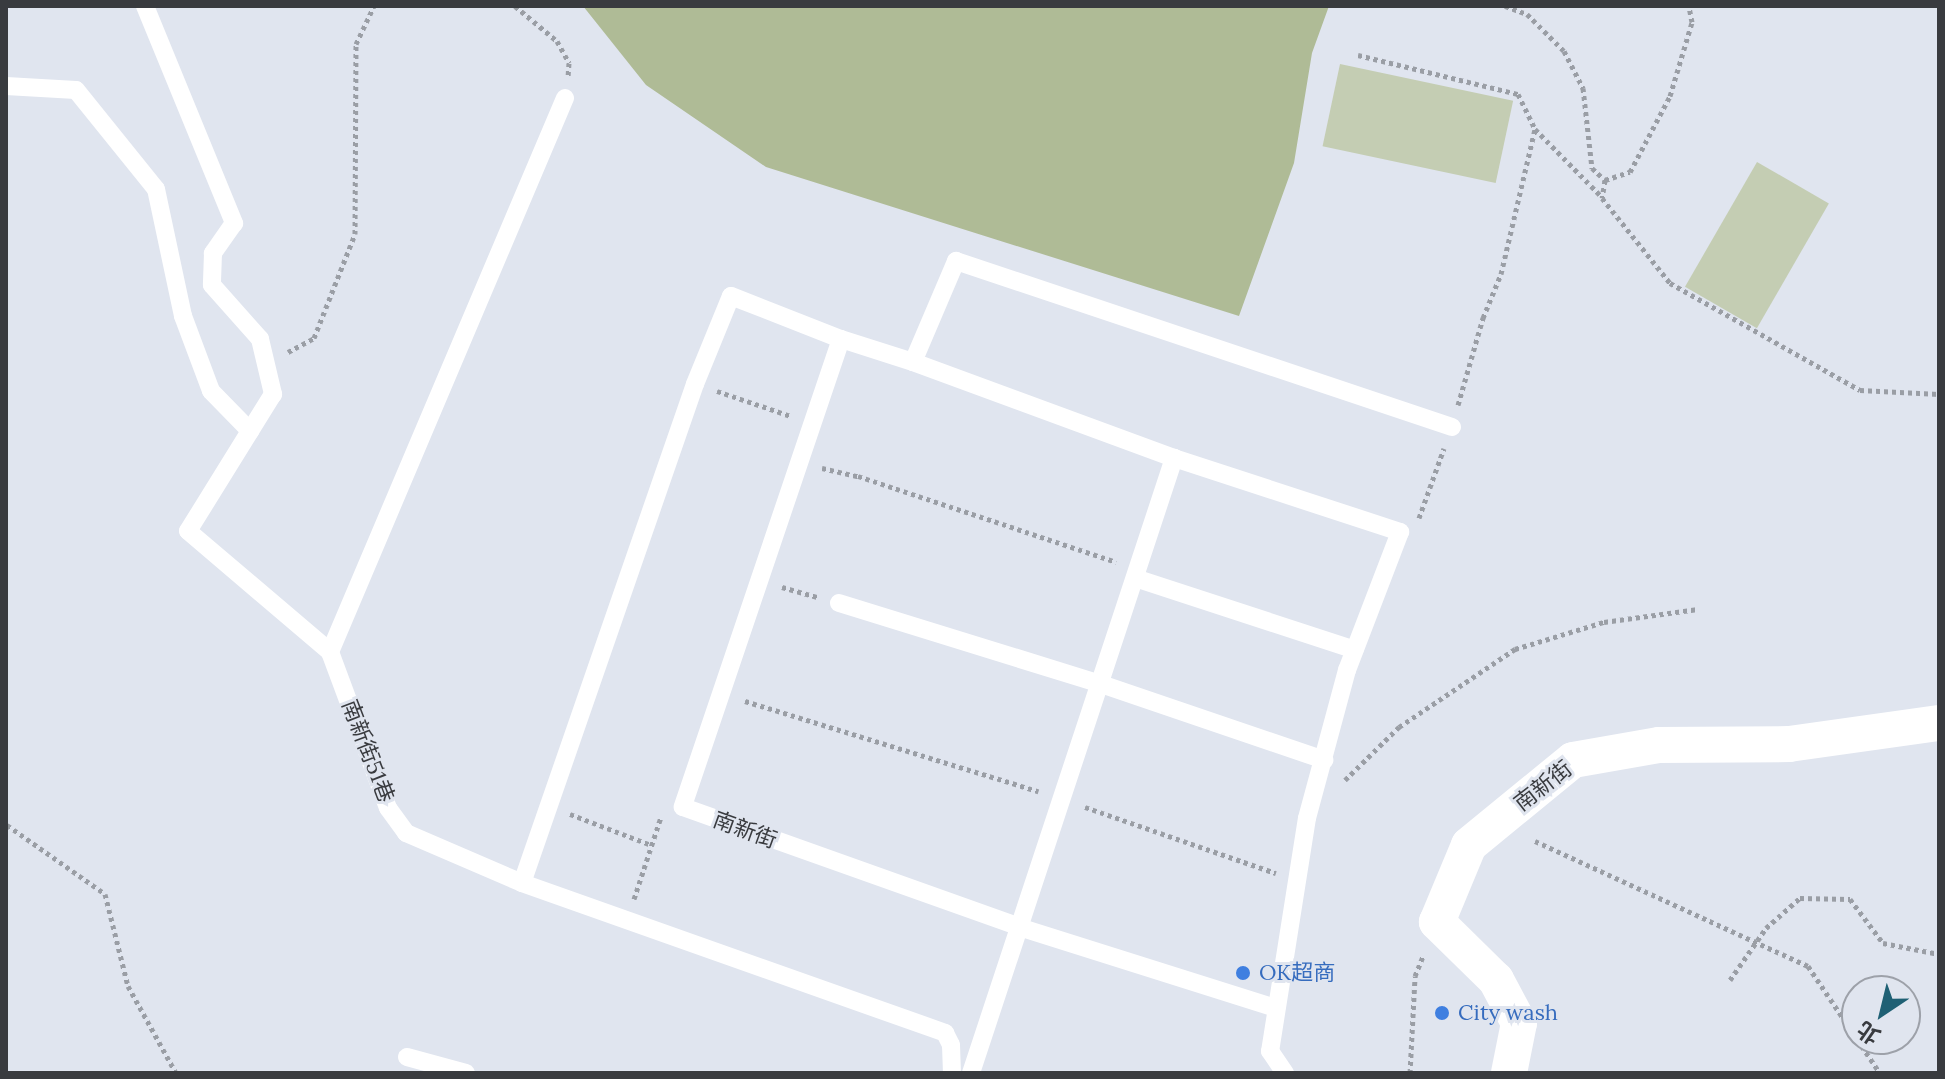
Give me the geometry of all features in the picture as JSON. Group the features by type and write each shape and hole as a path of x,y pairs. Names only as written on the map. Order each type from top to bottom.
{"street":[{"name":"南新街","path":"1437,922 1469,845 1573,760 1659,745 1789,744 1939,723"},
{"path":"1437,922 1496,980 1519,1023 1509,1073"}],"lane":[{"path":"145,6 234,223 213,253 212,285 260,339 273,394 188,531 330,652 565,98"},
{"path":"6,86 76,90 156,189 183,316 211,391 250,431"},
{"path":"913,362 956,261 1452,427"},
{"path":"522,883 695,384 731,296 841,339 913,362 1174,458 1400,532 1355,650 1307,818 1270,1051 1285,1073"},
{"path":"683,807 841,339"},
{"path":"971,1073 1022,928 1174,458"},
{"path":"1135,578 1355,650"},
{"path":"839,603 1101,684 1324,760"},
{"name":"南新街51巷","path":"330,652 388,808 406,833 522,883 945,1033 951,1045 952,1073"},
{"name":"南新街","path":"683,807 1022,928 1276,1008"},
{"path":"407,1057 466,1073"}],"path":[{"path":"266,365 314,338 355,234 356,44 374,6"},
{"path":"515,6 557,41 569,63 565,98"},
{"path":"1505,6 1527,14 1564,51 1583,88 1592,168 1605,180"},
{"path":"1605,180 1630,172 1670,96 1692,22 1689,6"},
{"path":"1358,55 1518,94 1535,129 1602,198 1670,283 1860,390 1939,394"},
{"path":"1400,532 1419,520 1452,427 1483,318 1501,274 1535,129"},
{"path":"1602,198 1605,180"},
{"path":"695,384 811,423"},
{"path":"798,462 858,476 1114,560 1135,578"},
{"path":"759,580 839,603"},
{"path":"1307,818 1399,727 1515,649 1604,622 1698,609"},
{"path":"628,919 667,801 683,807"},
{"path":"547,804 651,845"},
{"path":"7,825 105,894 128,986 176,1073"},
{"path":"1535,841 1808,966 1880,1073"},
{"path":"1730,980 1766,928 1800,898 1850,899 1883,943 1939,954"},
{"path":"1410,1073 1415,976 1437,922"}],"green space":[{"path":"583,6 1329,6 1312,53 1294,163 1239,316 766,167 646,85"},
{"path":"1340,64 1513,101 1496,183 1323,146"},
{"path":"1757,162 1829,204 1757,328 1685,287"}],"place":[{"name":"OK超商","path":"1243,973"},
{"name":"City wash","path":"1442,1013"}]}
